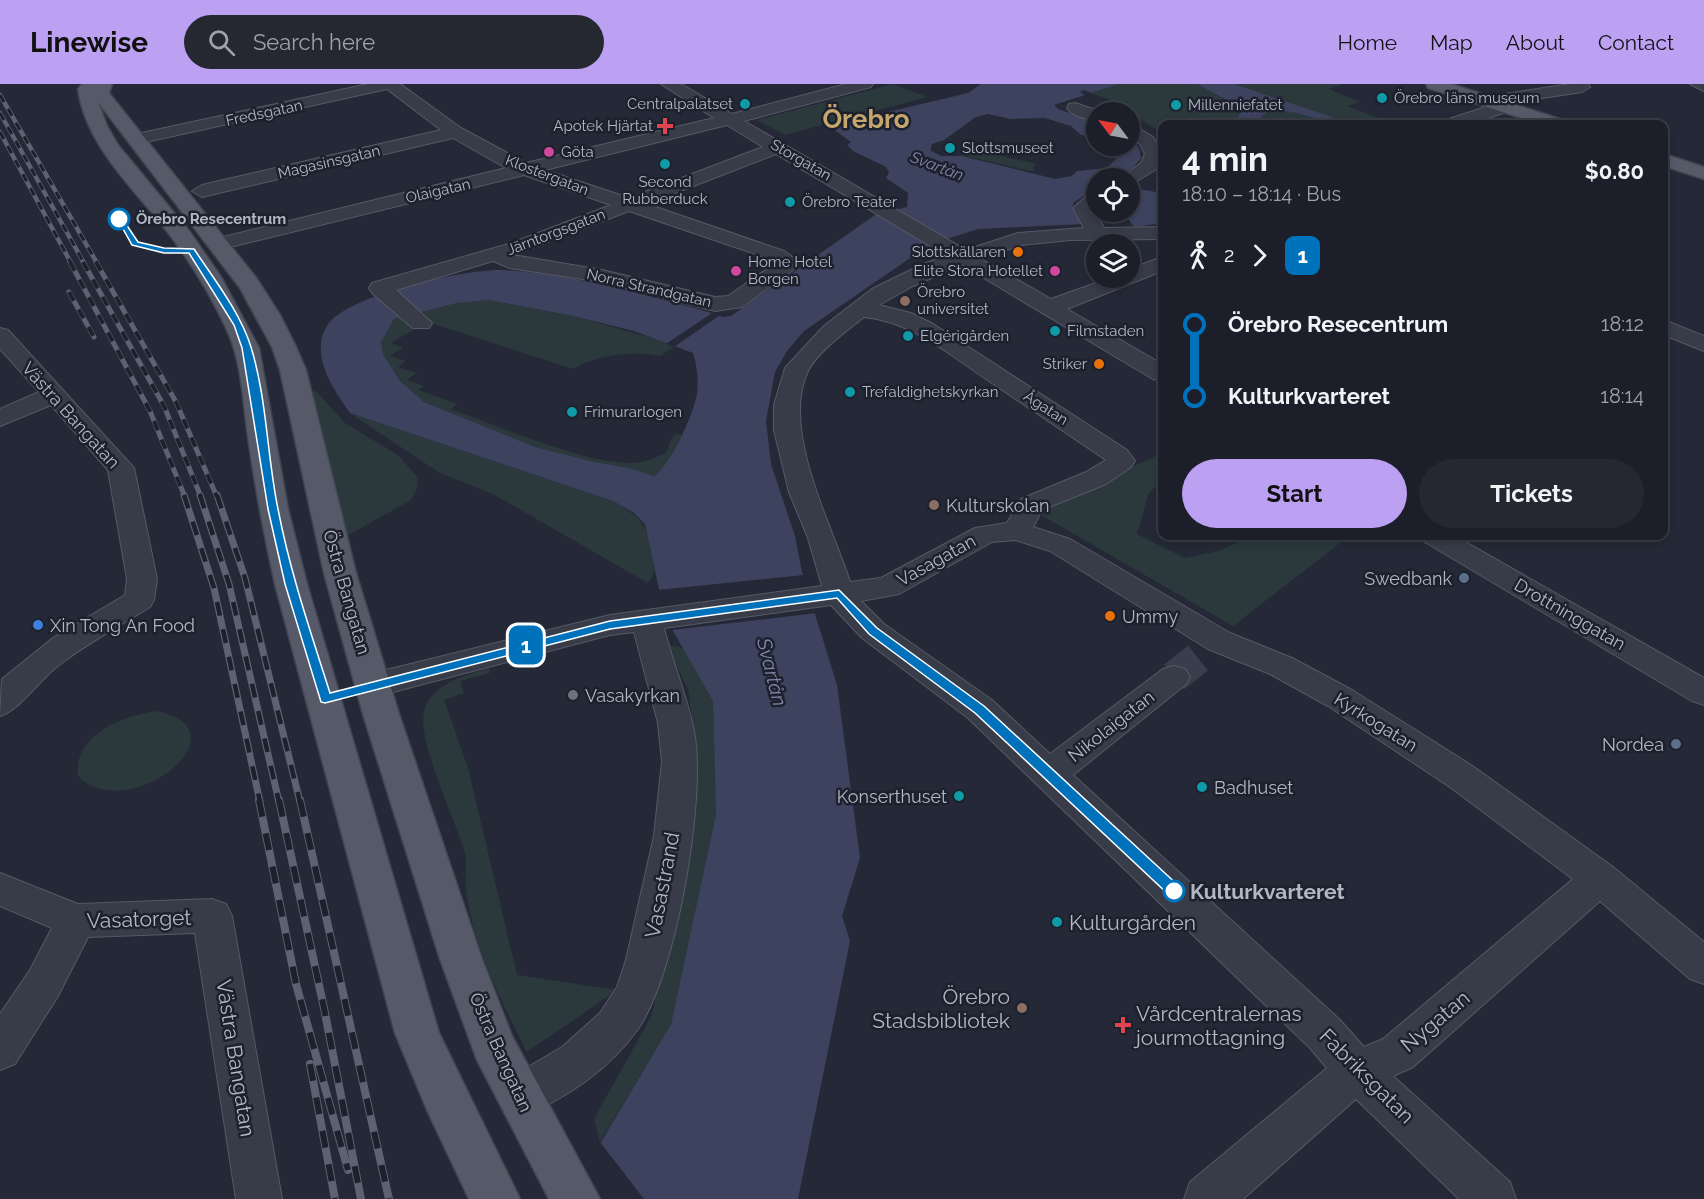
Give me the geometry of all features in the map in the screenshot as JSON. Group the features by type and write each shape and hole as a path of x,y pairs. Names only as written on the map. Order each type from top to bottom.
{"main road":[{"name":"Östra Bangatan","path":"91,84 87,89 87,99 99,129 205,247 266,308 282,340 293,370 340,573 461,959 493,1044 570,1192"},
{"name":"Östra Bangatan","path":"104,84 100,93 137,139 205,247 227,305 247,348 273,509 284,554 417,1033 443,1094 495,1199"},
{"path":"1434,84 1557,120"},
{"path":"1448,84 1546,120"},
{"path":"1668,157 1703,171"},
{"path":"1668,161 1703,171"},
{"path":"325,699 374,685"}],"street":[{"name":"Fredsgatan","path":"137,139 390,84"},
{"name":"Klostergatan","path":"390,84 455,132 525,170 777,255 787,261"},
{"name":"Storgatan","path":"669,84 964,256"},
{"path":"731,119 865,84"},
{"path":"1698,84 1704,86"},
{"path":"1454,120 1473,108 1586,85"},
{"path":"1462,120 1501,104"},
{"path":"1075,108 1086,112"},
{"name":"Olaigatan","path":"205,247 731,119"},
{"name":"Magasinsgatan","path":"202,191 455,132"},
{"path":"1140,136 1147,141 1154,154 1149,166 1140,172"},
{"name":"Järntorgsgatan","path":"416,319 380,288 497,255 779,147"},
{"path":"826,596 786,430 786,405 797,368 832,331 880,294 930,269 964,256 1086,218"},
{"path":"1110,222 1158,238"},
{"name":"Norra Strandgatan","path":"497,255 510,262 602,276 715,304 734,302 786,266 787,261"},
{"path":"964,256 1158,372"},
{"path":"1140,272 1158,265"},
{"path":"1049,308 1101,288"},
{"name":"Ågatan","path":"862,310 897,314 914,321 1118,456 1122,461 1117,467 1096,478 1031,505 1017,531"},
{"path":"1668,329 1704,344"},
{"name":"Västra Bangatan","path":"0,335 122,468 142,579 139,600 81,635 4,691"},
{"path":"0,418 54,394"},
{"name":"Vasagatan","path":"374,685 541,642 657,618 888,587 985,534 1017,531"},
{"name":"Kyrkogatan","path":"1017,531 1060,545 1197,659 1281,666 1340,698 1462,777 1600,878 1704,966"},
{"name":"Drottninggatan","path":"1442,540 1704,693"},
{"name":"Fabriksgatan","path":"826,596 980,709 1317,1026 1357,1071 1493,1199"},
{"name":"Vasastrand","path":"519,1097 580,1060 626,1013 652,940 677,802 679,739 657,618"},
{"name":"Nikolaigatan","path":"1049,774 1197,659"},
{"name":"Nygatan","path":"1207,1199 1357,1071 1398,1053 1600,878"},
{"name":"Vasatorget","path":"0,888 76,921 212,916"},
{"name":"Västra Bangatan","path":"212,916 259,1199"},
{"path":"0,1050 44,983 76,921"}],"shaded area":[{"path":"893,84 927,97 785,135 757,120"},
{"path":"1119,84 1197,84 1243,110 1236,120 1158,120 1158,131 1140,120 1140,102 1106,102 1111,100 1091,93"},
{"path":"1234,84 1344,84 1328,89 1360,102 1347,106 1384,120 1341,120"},
{"path":"1277,110 1319,120 1259,120 1264,114"},
{"path":"971,149 1037,164 1033,168 1034,171 1030,171 961,155"},
{"path":"489,300 573,316 677,345 660,356 615,355 592,360 573,369 431,323 391,343 403,348 390,356 406,361 398,367 417,373 407,380 424,386 418,390 457,404 450,409 542,443 592,458 614,462 642,462 665,454 674,434 682,435 662,472 654,476 629,468 535,447 424,402 400,381 383,354 381,342 394,319 457,303"},
{"path":"316,391 345,423 398,455 418,478 417,489 411,500 343,538 308,393"},
{"path":"350,413 613,501 641,522 648,537 655,571 648,583 493,494 440,473"},
{"path":"1158,455 1158,484 1148,495 1137,534 1185,558 1218,551 1242,540 1344,540 1233,626 1036,512"},
{"path":"666,644 683,648 713,701 716,814 671,1024 600,1142 594,1119 652,1015 686,864 693,811 696,747 688,689"},
{"path":"489,668 490,673 460,681 464,693 444,700 468,768 517,975 617,990 527,1052 498,994 475,933 466,891 464,850 431,761 424,726 424,712 433,694 450,682"},
{"path":"157,711 182,722 191,737 186,754 171,770 149,783 124,790 99,789 78,776 83,749 92,738 130,717"}],"water":[{"name":"Svartån","path":"981,84 1119,84 1091,93 1084,90 1080,92 1085,95 1054,105 1058,109 1086,119 1086,135 1081,135 1071,126 1045,118 1011,119 988,114 976,117 944,140 932,144 930,150 941,156 962,156 1055,179 1072,176 1077,171 1086,170 1086,195 1074,202 1072,208 1082,224 978,229 929,245 804,331 787,351 775,372 766,421 771,464 795,536 802,572 837,685 860,858 842,916 850,941 798,1199 557,1199 601,1142 671,1024 716,814 713,701 673,631 659,589 645,524 634,513 613,501 350,413 326,372 322,360 322,337 327,326 338,315 381,294 435,279 501,270 576,279 696,308 723,317 731,316 875,215 907,207 908,193 886,178 889,173 886,167 853,151 847,145 851,142 829,126 968,93","holes":["489,300 573,316 634,331 693,353 697,368 697,394 686,426 667,462 654,476 629,468 535,447 424,402 400,381 383,354 381,342 394,319 457,303"]},
{"path":"1197,84 1234,84 1341,120 1319,120 1277,110 1264,114 1259,120 1236,120 1243,109"},
{"path":"1140,153 1141,158 1132,168 1107,168 1116,159 1114,156 1140,156"},
{"path":"1140,189 1158,191 1158,224 1134,227 1130,222 1140,222"}],"pier":[{"path":"712,313 720,315 674,347 666,344"},
{"path":"804,575 817,613 672,630 658,590"},
{"path":"600,1142 644,1199 556,1199"}],"tunnel":[{"path":"1174,677 1198,658"}],"railway":[{"path":"0,95 97,263"},
{"path":"0,113 84,263"},
{"path":"0,132 71,263"},
{"path":"70,262 150,411 185,497"},
{"path":"83,262 164,406 201,497"},
{"path":"96,262 176,402 217,497"},
{"path":"69,292 94,337"},
{"path":"184,495 214,588 260,802"},
{"path":"200,495 229,584 279,802"},
{"path":"217,495 245,578 300,802"},
{"path":"259,800 296,984 348,1170"},
{"path":"279,800 324,1008 361,1199"},
{"path":"300,800 389,1199"},
{"path":"310,1064 335,1199"}],"bus line":[{"name":"1","path":"119,219 135,243 164,251 192,250 238,325 247,348 273,509 291,584 325,699 497,652 610,625 839,594 873,631 980,709 1174,891"}],"place":[{"name":"Örebro läns museum","path":"1382,98"},
{"name":"Centralpalatset","path":"745,104"},
{"name":"Millenniefatet","path":"1176,105"},
{"name":"Apotek Hjärtat","path":"665,126"},
{"name":"Slottsmuseet","path":"950,148"},
{"name":"Göta","path":"549,152"},
{"name":"Second Rubberduck","path":"665,164"},
{"name":"Örebro Teater","path":"790,202"},
{"name":"Örebro Resecentrum","path":"119,219"},
{"name":"Slottskällaren","path":"1018,252"},
{"name":"Home Hotel Borgen","path":"736,271"},
{"name":"Elite Stora Hotellet","path":"1055,271"},
{"name":"Örebro universitet","path":"905,301"},
{"name":"Filmstaden","path":"1055,331"},
{"name":"Elgérigården","path":"908,336"},
{"name":"Striker","path":"1099,364"},
{"name":"Trefaldighetskyrkan","path":"850,392"},
{"name":"Frimurarlogen","path":"572,412"},
{"name":"Kulturskolan","path":"934,505"},
{"name":"Swedbank","path":"1464,578"},
{"name":"Ummy","path":"1110,616"},
{"name":"Xin Tong An Food","path":"38,625"},
{"name":"Vasakyrkan","path":"573,695"},
{"name":"Nordea","path":"1676,744"},
{"name":"Badhuset","path":"1202,787"},
{"name":"Konserthuset","path":"959,796"},
{"name":"Kulturkvarteret","path":"1174,891"},
{"name":"Kulturgården","path":"1057,922"},
{"name":"Örebro Stadsbibliotek","path":"1022,1008"},
{"name":"Vårdcentralernas jourmottagning","path":"1123,1025"}],"district":[{"name":"Örebro","path":"866,119"}]}
